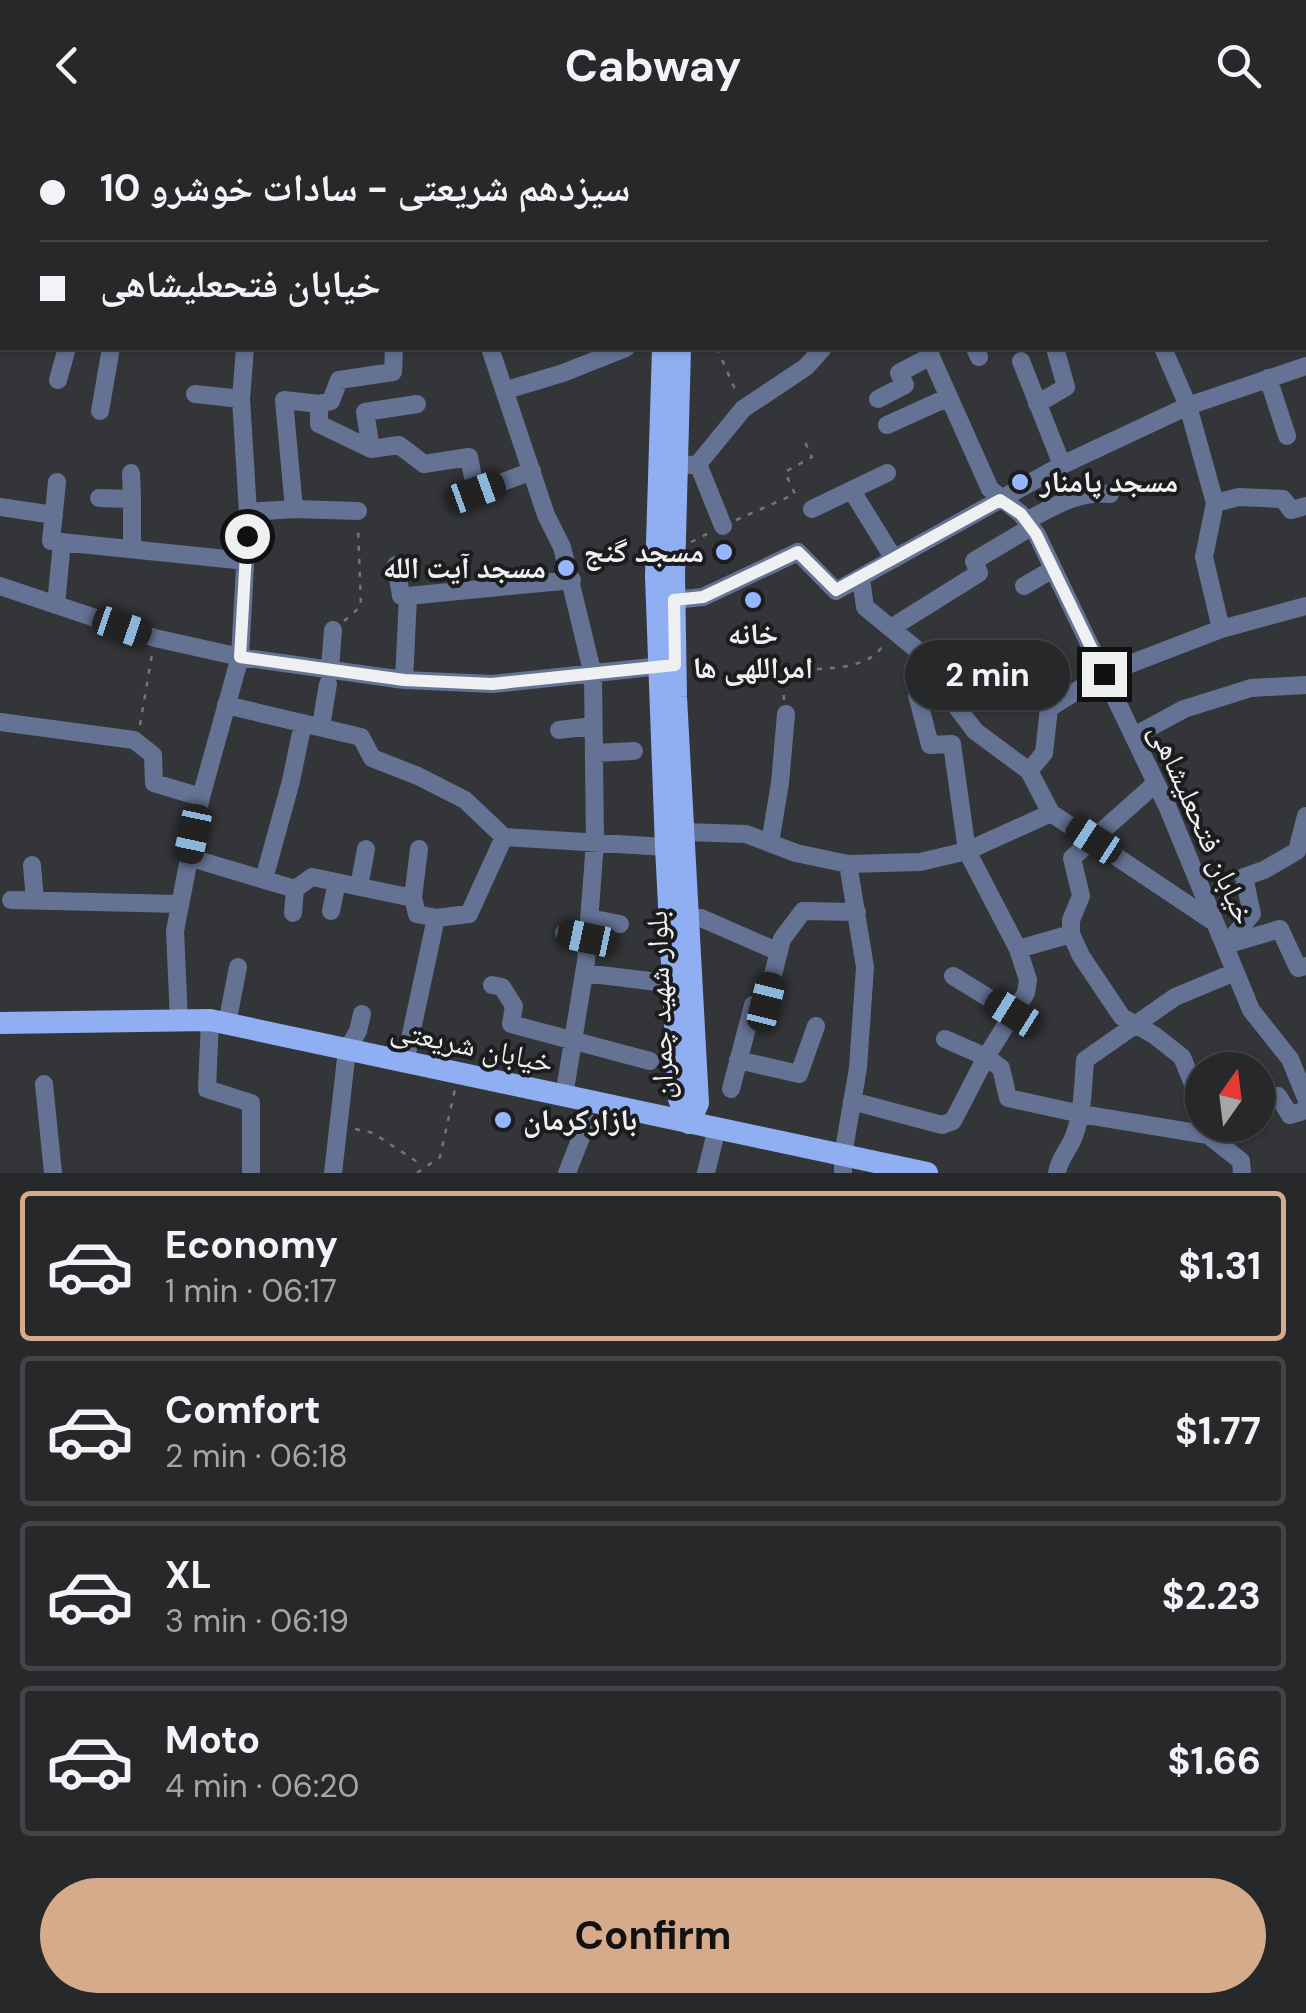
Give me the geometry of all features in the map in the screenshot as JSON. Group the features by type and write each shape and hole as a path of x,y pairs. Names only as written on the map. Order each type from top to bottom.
{"main road":[{"name":"بلوار شهید چمران","path":"663,350 656,576 667,665 675,839 680,1100 689,1122"},
{"name":"بلوار شهید چمران","path":"667,665 687,465 680,350"},
{"name":"بلوار شهید چمران","path":"675,839 688,919 680,977"},
{"name":"خیابان شریعتی","path":"0,1024 219,1022 717,1128 843,1164 927,1173"}],"street":[{"path":"58,380 66,350"},
{"path":"100,410 111,350"},
{"path":"179,1020 175,932 201,797 240,657 248,512 241,400 245,350"},
{"path":"294,508 284,400 318,404 331,401 338,380 393,372 393,350"},
{"path":"491,350 572,580 592,675 595,842 584,973 564,1096"},
{"path":"506,390 578,356 614,350"},
{"path":"1037,404 1066,387 1056,350"},
{"path":"1165,350 1188,406 1215,503 1204,557 1221,629"},
{"path":"723,526 687,465 743,410 771,392 815,351"},
{"path":"878,399 905,384 900,373 929,352"},
{"name":"خیابان فتحعلیشاهی","path":"929,352 990,490 1028,524 1053,569 1156,783 1251,1010 1298,1058 1306,1098"},
{"path":"674,600 703,597 798,552 836,590 1062,466 1188,406 1268,378 1304,360"},
{"path":"1021,361 1062,466"},
{"path":"1268,378 1287,436"},
{"path":"195,394 241,400"},
{"path":"887,425 949,397"},
{"path":"318,404 319,424 371,449 400,446 424,464 469,457 476,492 532,472"},
{"path":"371,449 365,412 417,404"},
{"path":"812,510 887,473"},
{"path":"57,482 51,542 246,561"},
{"path":"100,498 136,484 132,549"},
{"path":"852,490 894,559"},
{"path":"892,628 979,573 974,561 1065,501 1094,492 1110,494"},
{"path":"1215,503 1240,497 1282,499 1291,510 1306,506"},
{"path":"0,507 54,515"},
{"path":"248,512 294,508 358,511"},
{"path":"56,605 62,542"},
{"path":"396,565 401,596 572,580"},
{"path":"1024,586 1053,569"},
{"path":"862,579 865,608 933,664 953,702 975,731 1029,771 1052,812 1212,920"},
{"path":"0,586 155,638 329,677 492,684 667,665"},
{"path":"404,680 408,596"},
{"path":"1049,708 1104,674 1221,629 1306,606"},
{"path":"264,879 292,781 329,677 333,630"},
{"path":"1029,771 1044,754 1049,708 1033,674"},
{"path":"1134,736 1184,709 1251,688 1306,685"},
{"path":"852,1101 948,1124 953,1121 1028,987 1018,949 967,851 952,744 930,745 916,695"},
{"path":"226,705 362,737 372,758 466,800 504,837 595,842 746,834 796,853 848,864 920,862 967,851 1052,812"},
{"path":"770,843 786,714"},
{"path":"0,722 134,740 153,755 154,783 201,797"},
{"path":"559,730 594,726"},
{"path":"594,753 634,751"},
{"path":"1156,783 1072,858 1081,896 1071,920 1071,934 1080,956 1122,1017 1154,1035 1182,1058 1185,1065"},
{"path":"1225,946 1252,914 1244,877 1264,870 1296,850 1306,816"},
{"path":"419,849 413,898 416,914 436,918 469,914 504,837"},
{"path":"359,886 366,849"},
{"path":"188,857 295,890"},
{"path":"843,1164 858,1068 865,967 848,864"},
{"path":"32,865 35,901"},
{"path":"293,912 295,890 312,877 413,898"},
{"path":"331,911 337,882"},
{"path":"11,900 180,904"},
{"path":"731,1089 753,1005 766,1002 780,946 803,911 857,912"},
{"path":"405,1062 436,918"},
{"path":"589,918 620,924"},
{"path":"688,919 701,918 780,946"},
{"path":"1225,946 1280,929 1298,968 1306,966"},
{"path":"564,933 587,938"},
{"path":"1018,949 1071,934"},
{"path":"238,966 219,1022 207,1089 251,1103 251,1173"},
{"path":"1057,1173 1059,1160 1068,1152 1081,1114 1085,1060 1175,997 1235,972"},
{"path":"584,973 680,977"},
{"path":"954,976 1013,1013"},
{"path":"492,985 502,987 514,1006 511,1024 650,1061"},
{"path":"333,1173 347,1050 362,1014"},
{"path":"738,1060 800,1074 816,1026"},
{"path":"945,1039 986,1056 1001,1068 1008,1098 1081,1114 1185,1127"},
{"path":"44,1084 52,1173"},
{"path":"1275,1096 1290,1115 1306,1110"},
{"path":"568,1173 587,1122"},
{"path":"706,1173 717,1128"},
{"path":"1220,1142 1240,1161 1242,1173"}],"path":[{"path":"718,350 743,410"},
{"path":"723,526 795,494 785,472 812,457 804,440"},
{"path":"333,630 362,606 358,511"},
{"path":"786,714 782,670 856,664 879,654 892,628"},
{"path":"134,740 142,722 155,638"},
{"path":"417,1173 440,1156 458,1073"},
{"path":"338,1126 373,1133 423,1166"}],"place":[{"name":"مسجد پامنار","path":"1020,482"},
{"name":"مسجد گنج","path":"724,552"},
{"name":"مسجد آیت الله","path":"566,568"},
{"name":"خانه امراللهی ها","path":"753,600"},
{"name":"بازارکرمان","path":"503,1120"}],"route":[{"path":"247,536 240,657 404,680 492,684 675,665 674,600 703,597 798,552 836,590 1000,500 1021,514 1036,534 1104,674"}]}
